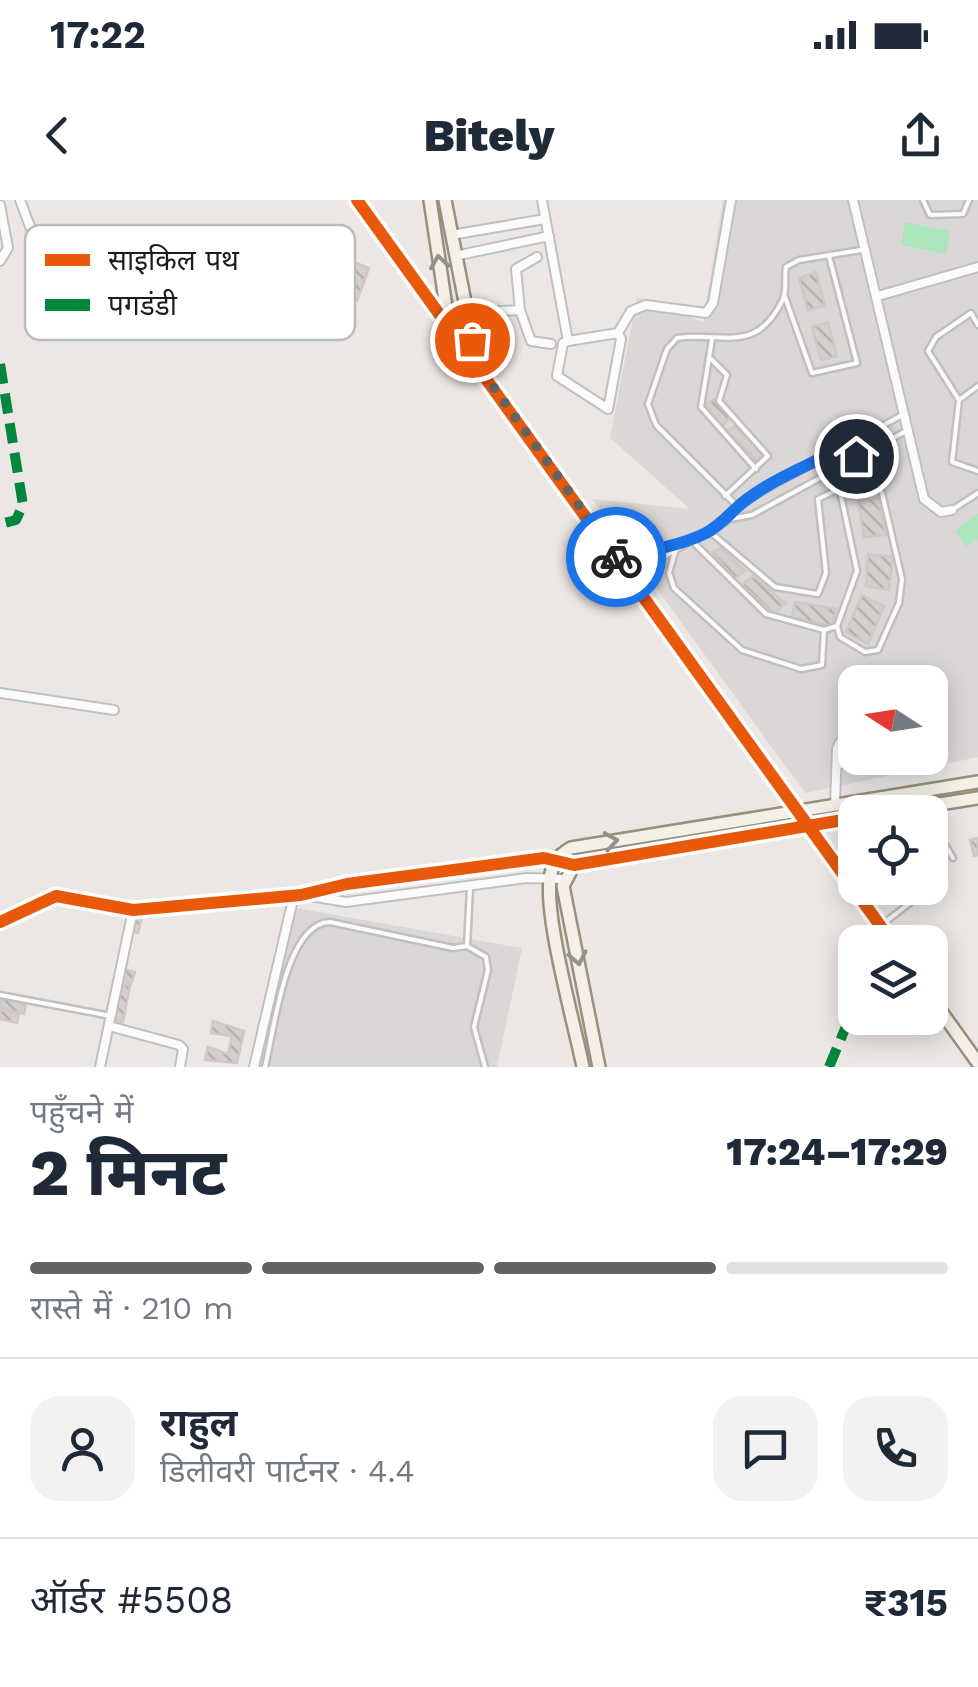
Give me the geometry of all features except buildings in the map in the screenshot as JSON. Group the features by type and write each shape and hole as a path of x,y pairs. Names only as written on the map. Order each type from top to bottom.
{"street":[{"path":"20,200 29,225"},
{"path":"357,200 880,925"},
{"path":"430,200 448,325"},
{"path":"445,200 464,314 479,367"},
{"path":"542,200 568,342"},
{"path":"618,333 621,339 608,409 558,376 563,342 618,333 638,306 701,314 711,309 731,200"},
{"path":"853,200 924,500 940,512 952,510"},
{"path":"0,204 8,248 1,259"},
{"path":"451,235 546,219"},
{"path":"454,256 549,236"},
{"path":"537,258 516,269 520,310 532,342 551,344"},
{"path":"878,296 978,267"},
{"path":"464,314 520,310"},
{"path":"849,444 856,456"},
{"path":"0,693 114,710"},
{"path":"835,805 838,764"},
{"path":"557,859 572,848 978,782"},
{"path":"948,803 978,798"},
{"path":"583,1067 549,896 557,878 574,865 838,821"},
{"path":"557,859 557,878 599,1067"},
{"path":"0,922 56,896 133,910 298,895 386,879 557,859 574,865"},
{"path":"491,866 492,884"},
{"path":"443,872 447,891"},
{"path":"298,895 346,902 557,878"},
{"path":"386,879 388,898"},
{"path":"254,1067 298,895"},
{"path":"100,1067 133,910"},
{"path":"110,1021 179,1045 180,1067"},
{"path":"948,1021 978,1063"}],"lane":[{"path":"923,200 930,215 944,216 963,214 969,200"},
{"path":"829,256 857,363 812,373 785,297 786,267 829,256 866,249"},
{"path":"738,506 656,426 648,404 667,348 677,338 731,341 756,333 785,297"},
{"path":"978,325 971,313 936,337 928,351 959,400 952,462 978,471"},
{"path":"712,339 700,407 756,470"},
{"path":"711,359 726,375 719,401 768,456 725,496"},
{"path":"959,400 978,386"},
{"path":"730,520 738,506 905,413"},
{"path":"630,576 691,540 730,520 752,515 910,428"},
{"path":"840,486 856,571 837,626 845,642 872,652 882,644 899,603 902,579 882,493 866,476 856,456"},
{"path":"709,531 764,581 786,591 818,594 826,572 818,499 866,476"},
{"path":"952,510 978,493"},
{"path":"691,540 766,614 824,630 837,626"},
{"path":"621,563 653,546 676,548"},
{"path":"676,548 669,573 674,588 742,650 801,669 816,668 822,665 824,630"},
{"path":"948,850 952,858"},
{"path":"466,946 470,888"},
{"path":"880,925 906,905"},
{"path":"266,1067 292,956 316,925 330,922 452,948 466,946 488,962 474,1027 486,1067"},
{"path":"0,995 110,1021"}],"shaded area":[{"path":"723,200 978,200 978,757 948,763 948,665 838,665 838,775 892,775 805,793 592,499 690,509 610,438 637,297 703,322"},
{"path":"296,908 522,948 497,1067 260,1067"}],"green space":[{"path":"905,222 950,231 946,254 901,245"},
{"path":"978,513 978,539 967,547 955,531"}],"marked path":[{"path":"0,364 23,505 16,520 0,524"},
{"path":"829,1067 842,1035"}],"cycle path":[{"path":"357,200 880,925"},
{"path":"0,922 56,896 133,910 301,895 347,884 544,858 574,865 838,821"}],"way so far":[{"path":"472,340 479,367 616,557"}],"route":[{"path":"616,557 621,563 653,546 676,548 730,520 743,502 849,444 856,456"}]}
